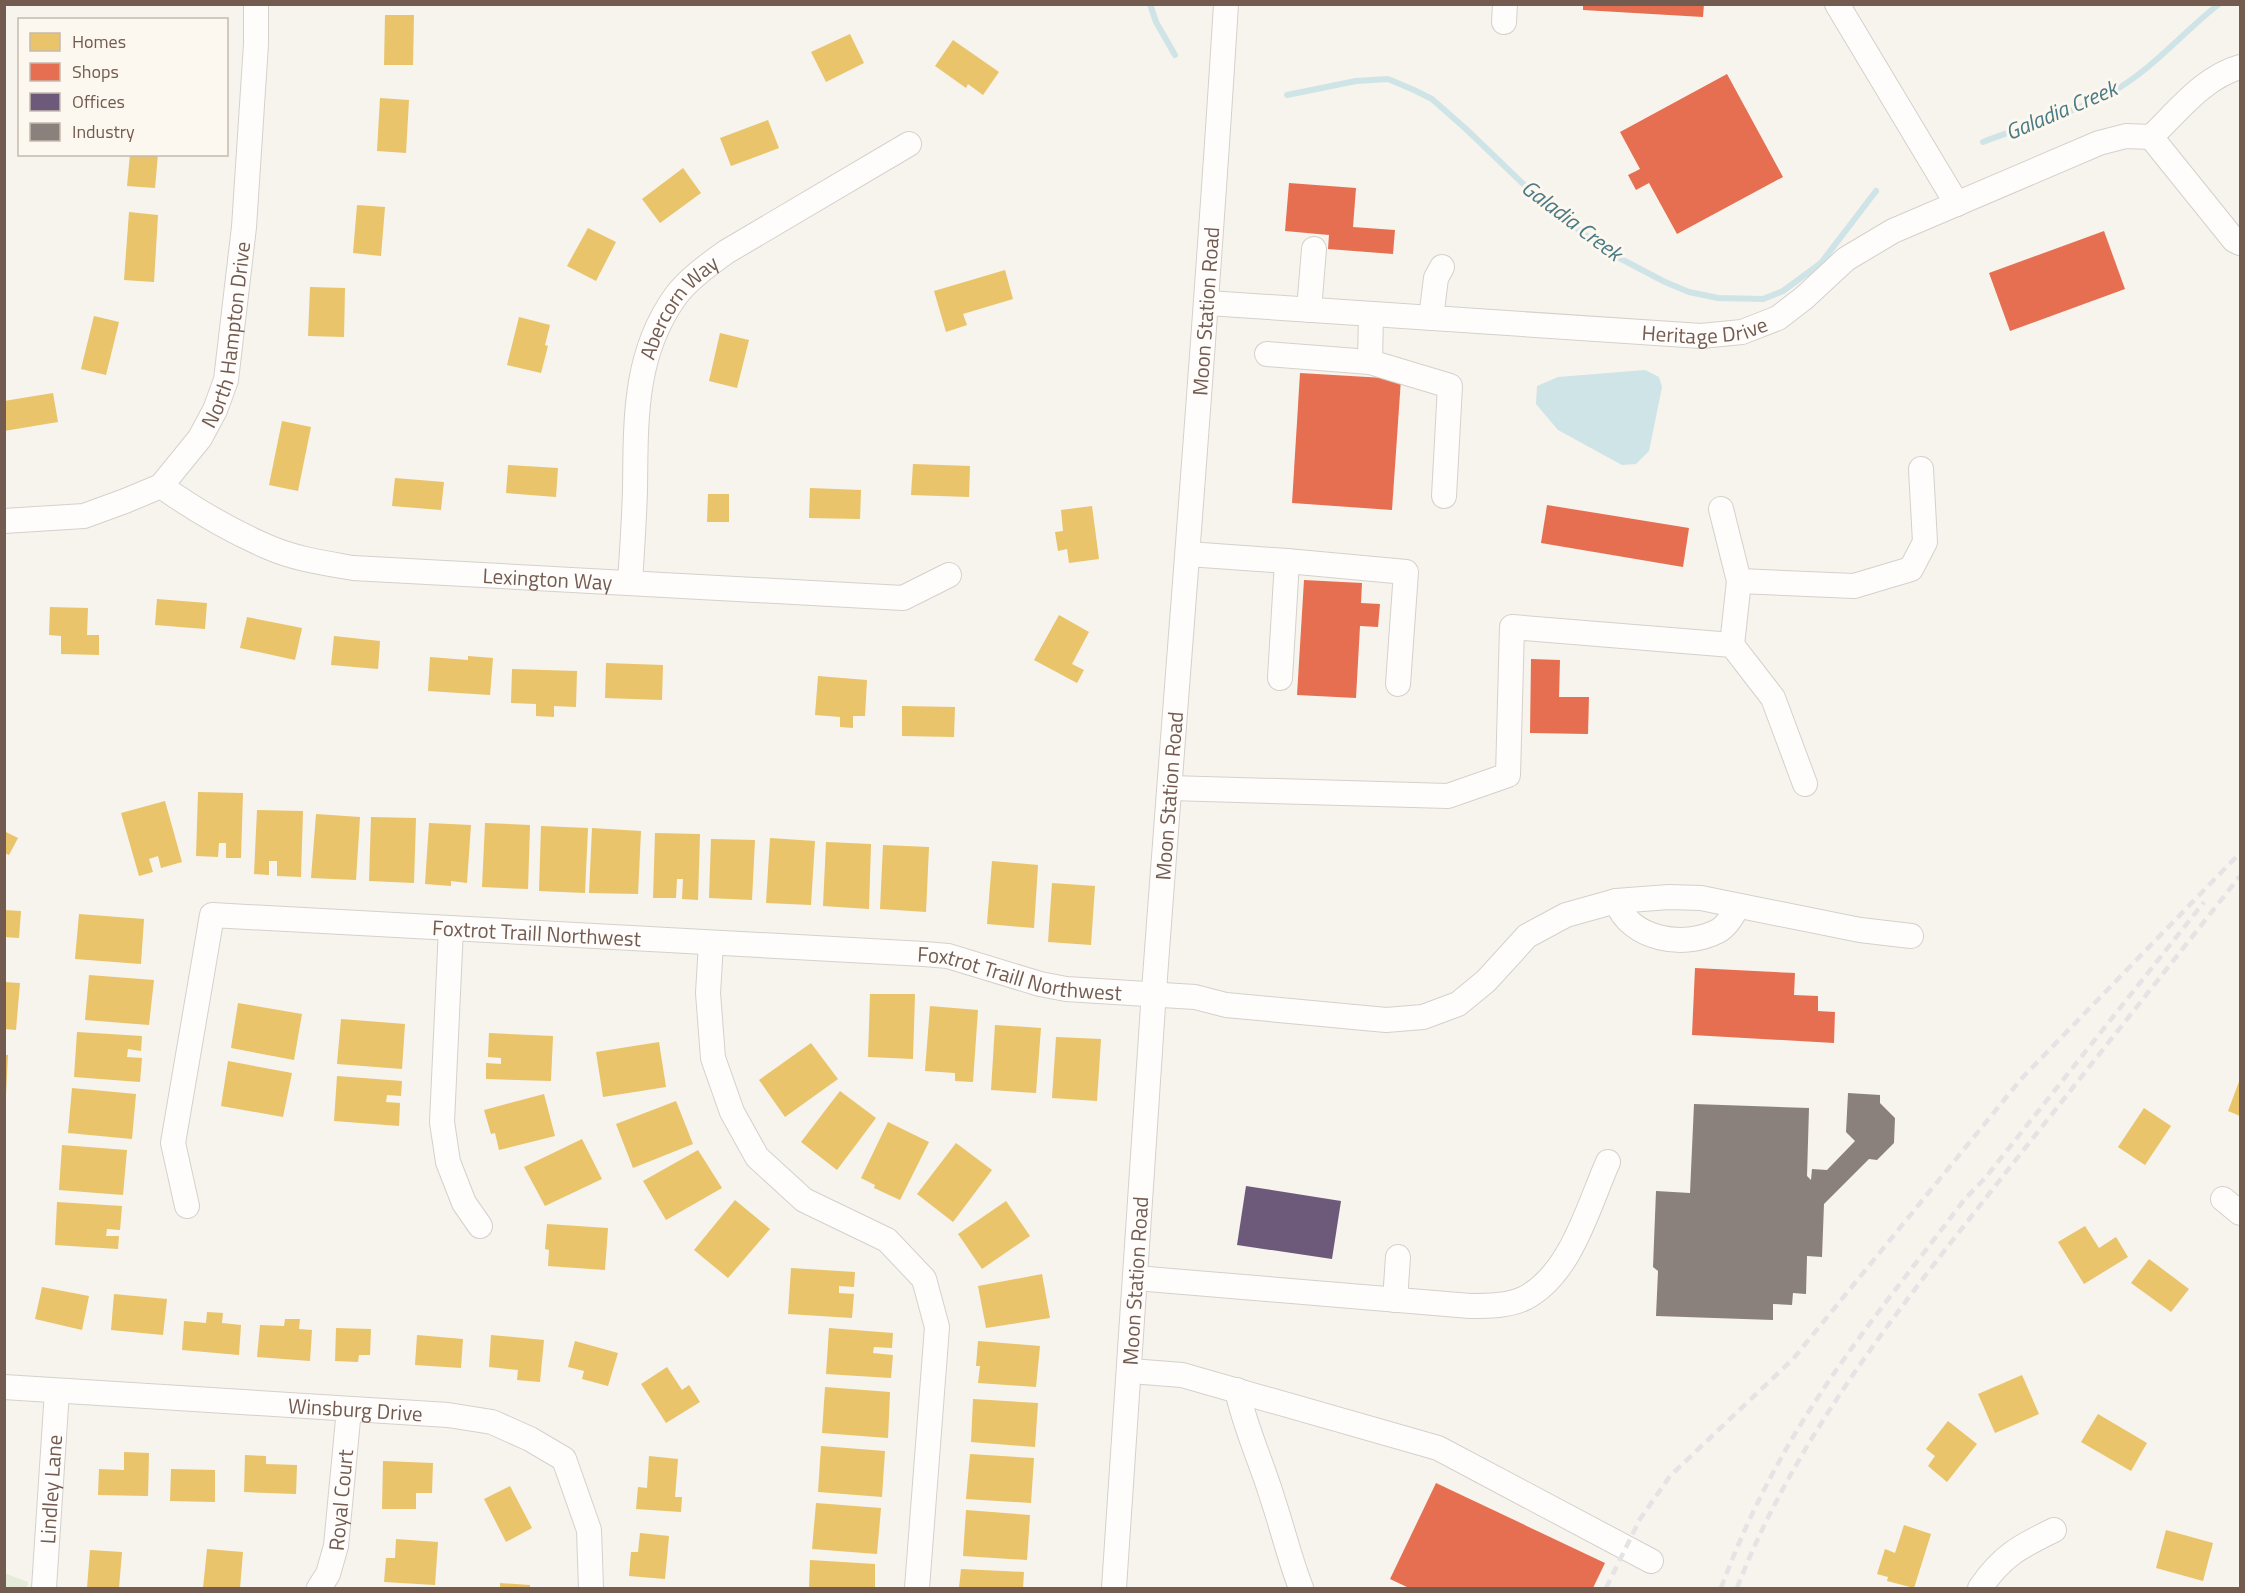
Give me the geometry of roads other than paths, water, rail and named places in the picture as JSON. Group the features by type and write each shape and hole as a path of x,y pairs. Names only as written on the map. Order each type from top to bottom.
{"street":[{"name":"North Hampton Drive","path":"4,520 84,516 161,486 200,438 215,410 226,380 244,227 256,44 256,4"},
{"name":"Moon Station Road","path":"1114,1588 1131,1371 1154,995 1208,303 1226,4"},
{"path":"1837,4 1957,204"},
{"path":"2241,67 2225,71 2209,81 2151,137 2234,240 2241,243"},
{"name":"Heritage Drive","path":"1208,303 1701,336 1742,332 1778,318 1804,298 1846,259 1893,231 2099,143 2126,136 2151,137"},
{"name":"Abercorn Way","path":"630,582 635,492 636,411 649,348 663,316 676,295 707,266 761,229 798,211 909,144"},
{"path":"1309,310 1314,249"},
{"path":"1431,318 1436,278 1442,267"},
{"path":"1370,362 1371,314"},
{"path":"1267,354 1370,362 1450,386 1444,496"},
{"path":"1739,581 1854,586 1911,569 1925,542 1921,469"},
{"name":"Lexington Way","path":"161,486 194,509 270,548 307,559 353,568 903,598 950,575"},
{"path":"1721,509 1739,581 1732,645 1773,698 1805,784"},
{"path":"1188,554 1406,572 1398,684"},
{"path":"1280,678 1287,561"},
{"path":"1170,789 1448,796 1508,775 1512,627 1732,645"},
{"name":"Foxtrot Traill Northwest","path":"188,1206 173,1143 212,915 948,956 1040,984 1066,989 1195,997 1226,1005 1376,1020 1405,1020 1439,1013 1469,997 1507,960 1527,936 1540,927 1566,915 1616,901 1669,897 1701,898 1860,930 1911,936"},
{"path":"1616,901 1628,920 1651,935 1666,940 1684,940 1718,931 1727,923 1738,906"},
{"path":"451,928 442,1122 448,1162 464,1203 480,1226"},
{"path":"711,943 708,993 713,1058 732,1112 757,1157 804,1200 887,1240 924,1279 937,1327 917,1588"},
{"path":"1136,1278 1495,1306 1524,1298 1552,1276 1574,1245 1608,1162"},
{"path":"1395,1300 1398,1257"},
{"path":"1131,1371 1182,1375 1438,1448 1651,1561"},
{"name":"Winsburg Drive","path":"4,1387 448,1415 492,1422 530,1439 564,1459 590,1530 591,1588"},
{"path":"1237,1390 1243,1417 1274,1500 1291,1563 1301,1588"},
{"name":"Lindley Lane","path":"44,1588 57,1391"},
{"name":"Royal Court","path":"319,1588 328,1574 336,1546 349,1409"},
{"path":"1980,1588 2000,1562 2018,1547 2054,1530"}],"waterway":[{"name":"Galadia Creek","path":"1150,4 1156,22 1175,55"},
{"name":"Galadia Creek","path":"1983,142 2065,113 2112,92 2141,73 2219,4"},
{"name":"Galadia Creek","path":"1287,95 1356,81 1388,79 1414,90 1432,99 1542,202 1608,252 1665,282 1689,292 1718,298 1763,299 1783,291 1821,263 1876,191"}],"railway":[{"path":"1606,1588 1640,1519 1670,1476 1793,1359 2022,1078 2240,853"},
{"path":"1737,1588 1788,1479 1818,1428 1886,1328 2240,876"},
{"path":"1721,1588 1748,1523 1772,1476 1800,1426 1844,1359 1964,1200 1986,1177 2204,902"}]}
